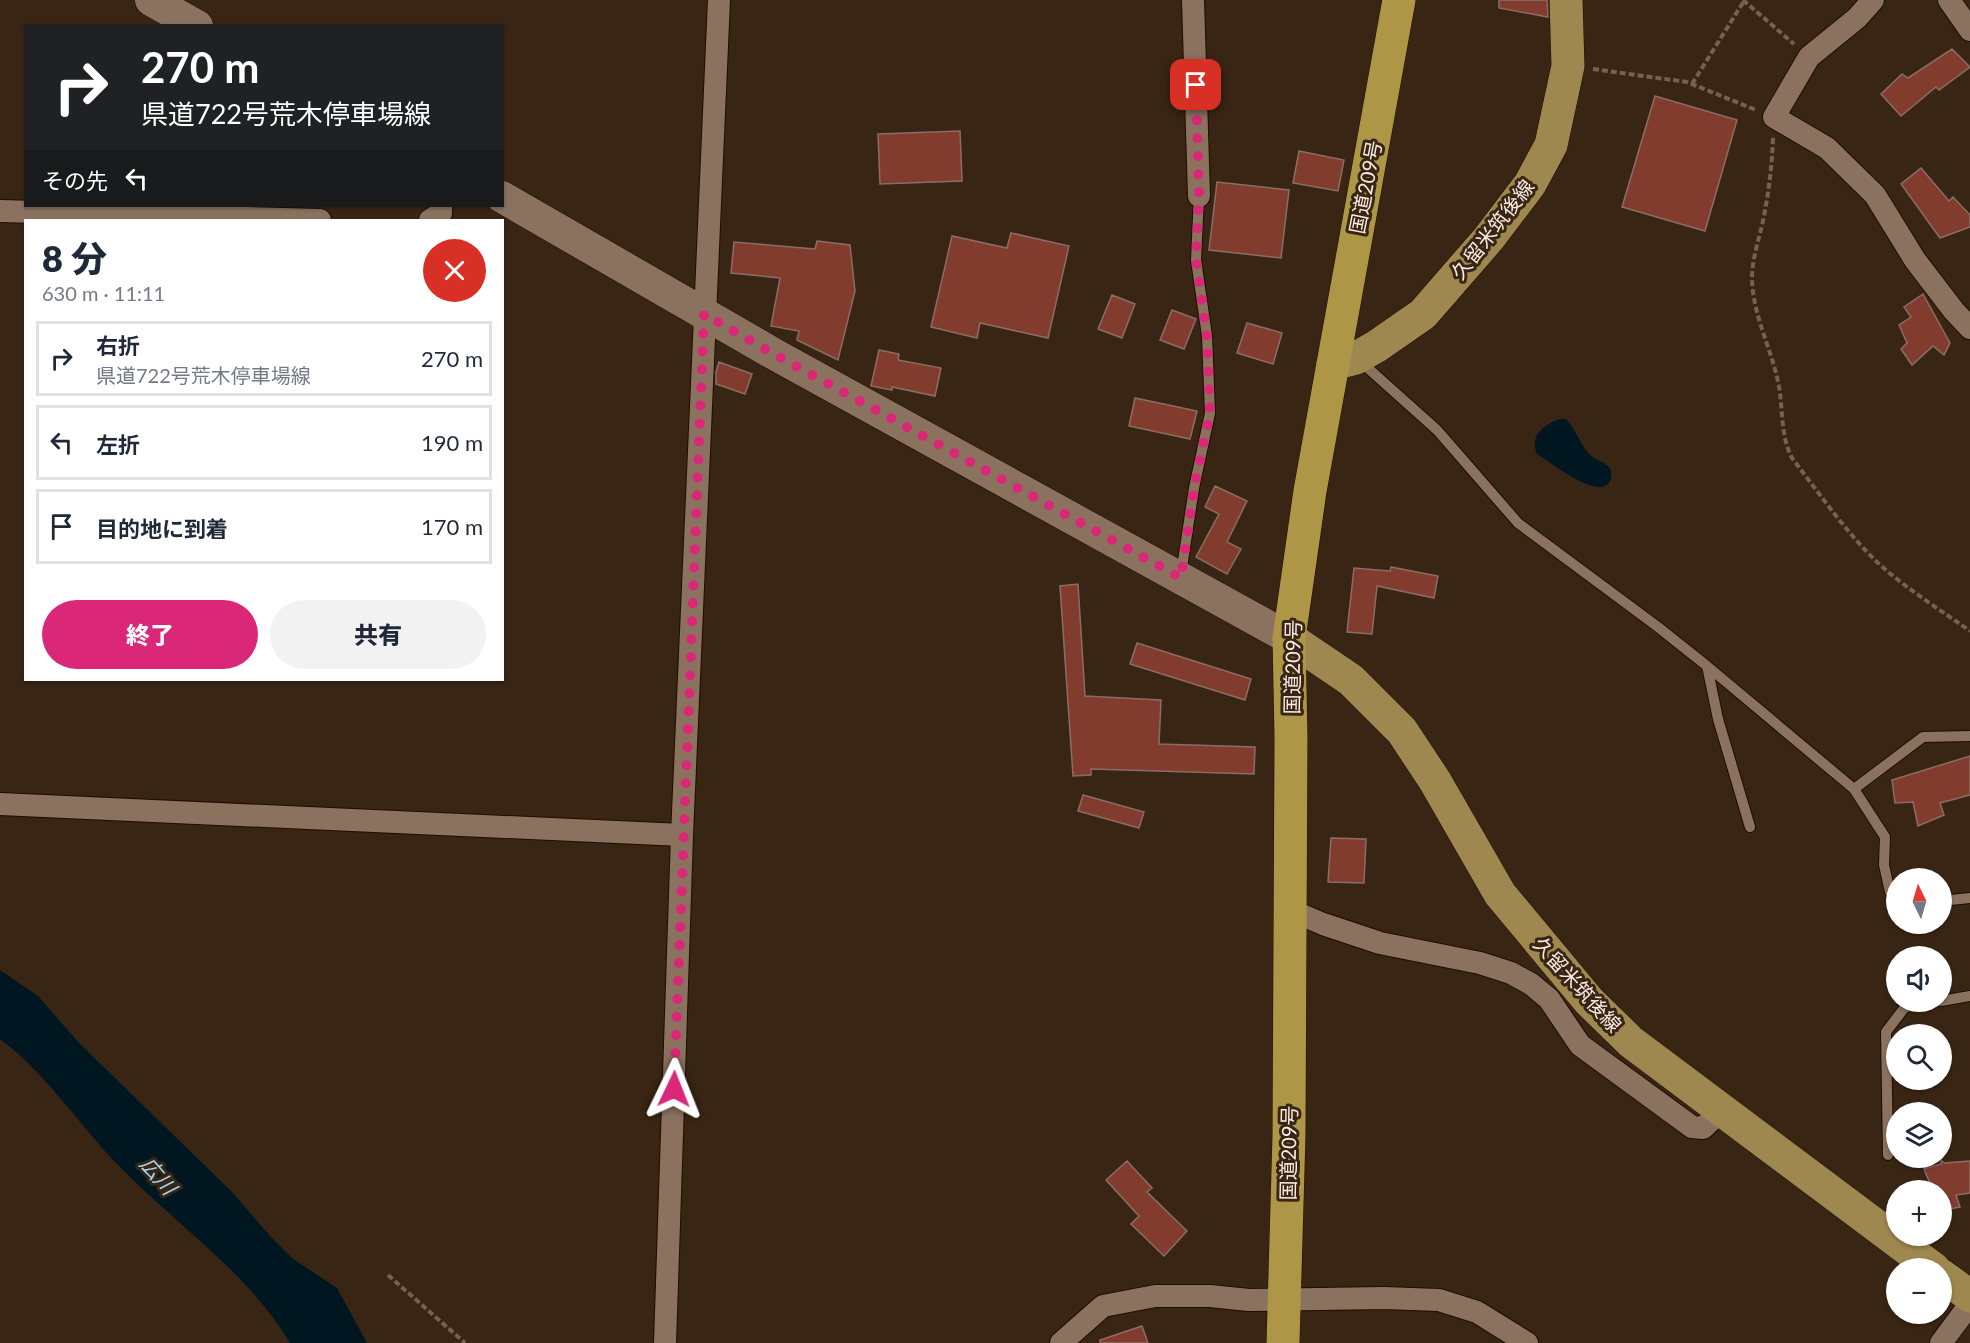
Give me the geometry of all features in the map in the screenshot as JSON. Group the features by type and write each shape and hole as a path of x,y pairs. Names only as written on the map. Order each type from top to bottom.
{"highway":[{"name":"国道209号","path":"1283,1343 1289,1135 1288,909 1291,738 1289,638 1310,491 1345,361 1400,0"}],"main road":[{"path":"151,0 193,24"},
{"name":"久留米筑後線","path":"1345,361 1377,346 1423,314 1489,238 1530,184 1551,144 1568,66 1566,0"},
{"path":"504,198 774,354 1289,638"},
{"name":"久留米筑後線","path":"1289,638 1351,680 1402,731 1435,782 1500,894 1589,1001 1631,1042 1919,1258"},
{"path":"1952,1283 1970,1296"}],"street":[{"path":"665,1343 682,835 719,0"},
{"path":"1192,0 1199,196"},
{"path":"1873,0 1857,18 1809,57 1774,117 1827,148 1875,195 1915,260 1970,328"},
{"path":"1948,0 1970,30"},
{"path":"432,219 441,213 441,207"},
{"path":"0,211 284,219"},
{"path":"0,804 682,835"},
{"path":"1288,909 1323,924 1380,943 1480,963 1511,973 1531,984 1549,999 1580,1045 1692,1126 1703,1128 1722,1110"},
{"path":"1060,1343 1103,1306 1155,1296 1210,1296 1249,1300 1384,1298 1439,1300 1477,1312 1527,1343"},
{"path":"1941,1343 1970,1304"}],"lane":[{"path":"1181,578 1194,488 1210,413 1207,336 1196,260 1199,196"},
{"path":"1345,361 1437,430 1518,523 1658,627 1854,789 1885,837 1886,875"},
{"path":"1707,666 1718,719 1750,827"},
{"path":"1854,789 1923,737 1970,736"},
{"path":"1952,900 1970,898"},
{"path":"1952,999 1970,996"},
{"path":"1887,1102 1886,1032 1901,1012"}],"path":[{"path":"1692,84 1743,1 1809,57"},
{"path":"1568,66 1687,82 1774,117 1772,168 1752,278 1755,307 1777,377 1786,447 1799,467 1878,562 1933,606 1970,631"},
{"path":"388,1275 465,1343"}],"water":[{"path":"1559,419 1566,419 1589,454 1610,468 1611,479 1605,486 1596,487 1586,484 1537,454 1535,442 1539,432 1548,424"},
{"name":"広川","path":"0,970 38,996 79,1043 232,1192 292,1258 337,1288 367,1343 290,1343 273,1317 253,1293 119,1166 33,1068 0,1039"}],"building":[{"path":"1499,0 1547,0 1548,17 1499,8"},
{"path":"1952,49 1970,67 1939,90 1936,87 1901,116 1881,94 1902,74 1908,78"},
{"path":"1655,96 1737,120 1705,231 1622,207"},
{"path":"960,131 962,181 880,184 878,134"},
{"path":"1299,151 1344,160 1338,191 1293,183"},
{"path":"1921,168 1949,201 1953,197 1970,215 1970,227 1940,238 1901,184"},
{"path":"1217,182 1289,190 1281,258 1209,250"},
{"path":"1011,233 1069,246 1048,338 980,323 977,338 931,327 952,236 1007,248"},
{"path":"817,241 850,245 855,291 838,360 797,340 799,331 771,326 780,278 731,273 734,242 815,249"},
{"path":"1923,294 1950,343 1944,355 1933,346 1912,365 1901,349 1907,343 1899,325 1911,317 1904,307"},
{"path":"1112,295 1135,304 1122,338 1098,329"},
{"path":"1172,310 1196,319 1184,349 1160,340"},
{"path":"1247,323 1282,333 1273,364 1237,353"},
{"path":"879,350 899,354 898,360 941,368 935,396 892,387 892,390 871,386"},
{"path":"719,362 752,374 745,394 716,384"},
{"path":"1135,398 1197,411 1190,439 1129,426"},
{"path":"1215,486 1247,501 1227,542 1241,549 1227,574 1196,557 1219,514 1205,507"},
{"path":"1391,567 1438,576 1434,598 1377,586 1372,634 1347,632 1354,568 1390,571"},
{"path":"1078,584 1085,696 1161,700 1159,744 1255,747 1254,774 1091,769 1091,775 1073,776 1060,586"},
{"path":"1137,643 1251,679 1245,700 1130,664"},
{"path":"1970,756 1970,795 1940,803 1944,815 1918,826 1913,802 1895,803 1892,780"},
{"path":"1083,795 1144,812 1139,828 1078,811"},
{"path":"1331,838 1366,839 1364,883 1328,882"},
{"path":"1127,1161 1152,1188 1147,1192 1187,1231 1164,1256 1131,1224 1139,1216 1106,1180"},
{"path":"1970,1161 1970,1193 1956,1195 1960,1207 1952,1209 1952,1180 1928,1180 1924,1169 1952,1168 1952,1162"},
{"path":"1142,1326 1148,1343 1100,1343 1100,1340"}],"route":[{"path":"674,1089 704,314 1181,578 1194,488 1210,413 1207,336 1196,260 1199,196 1196,85"}]}
